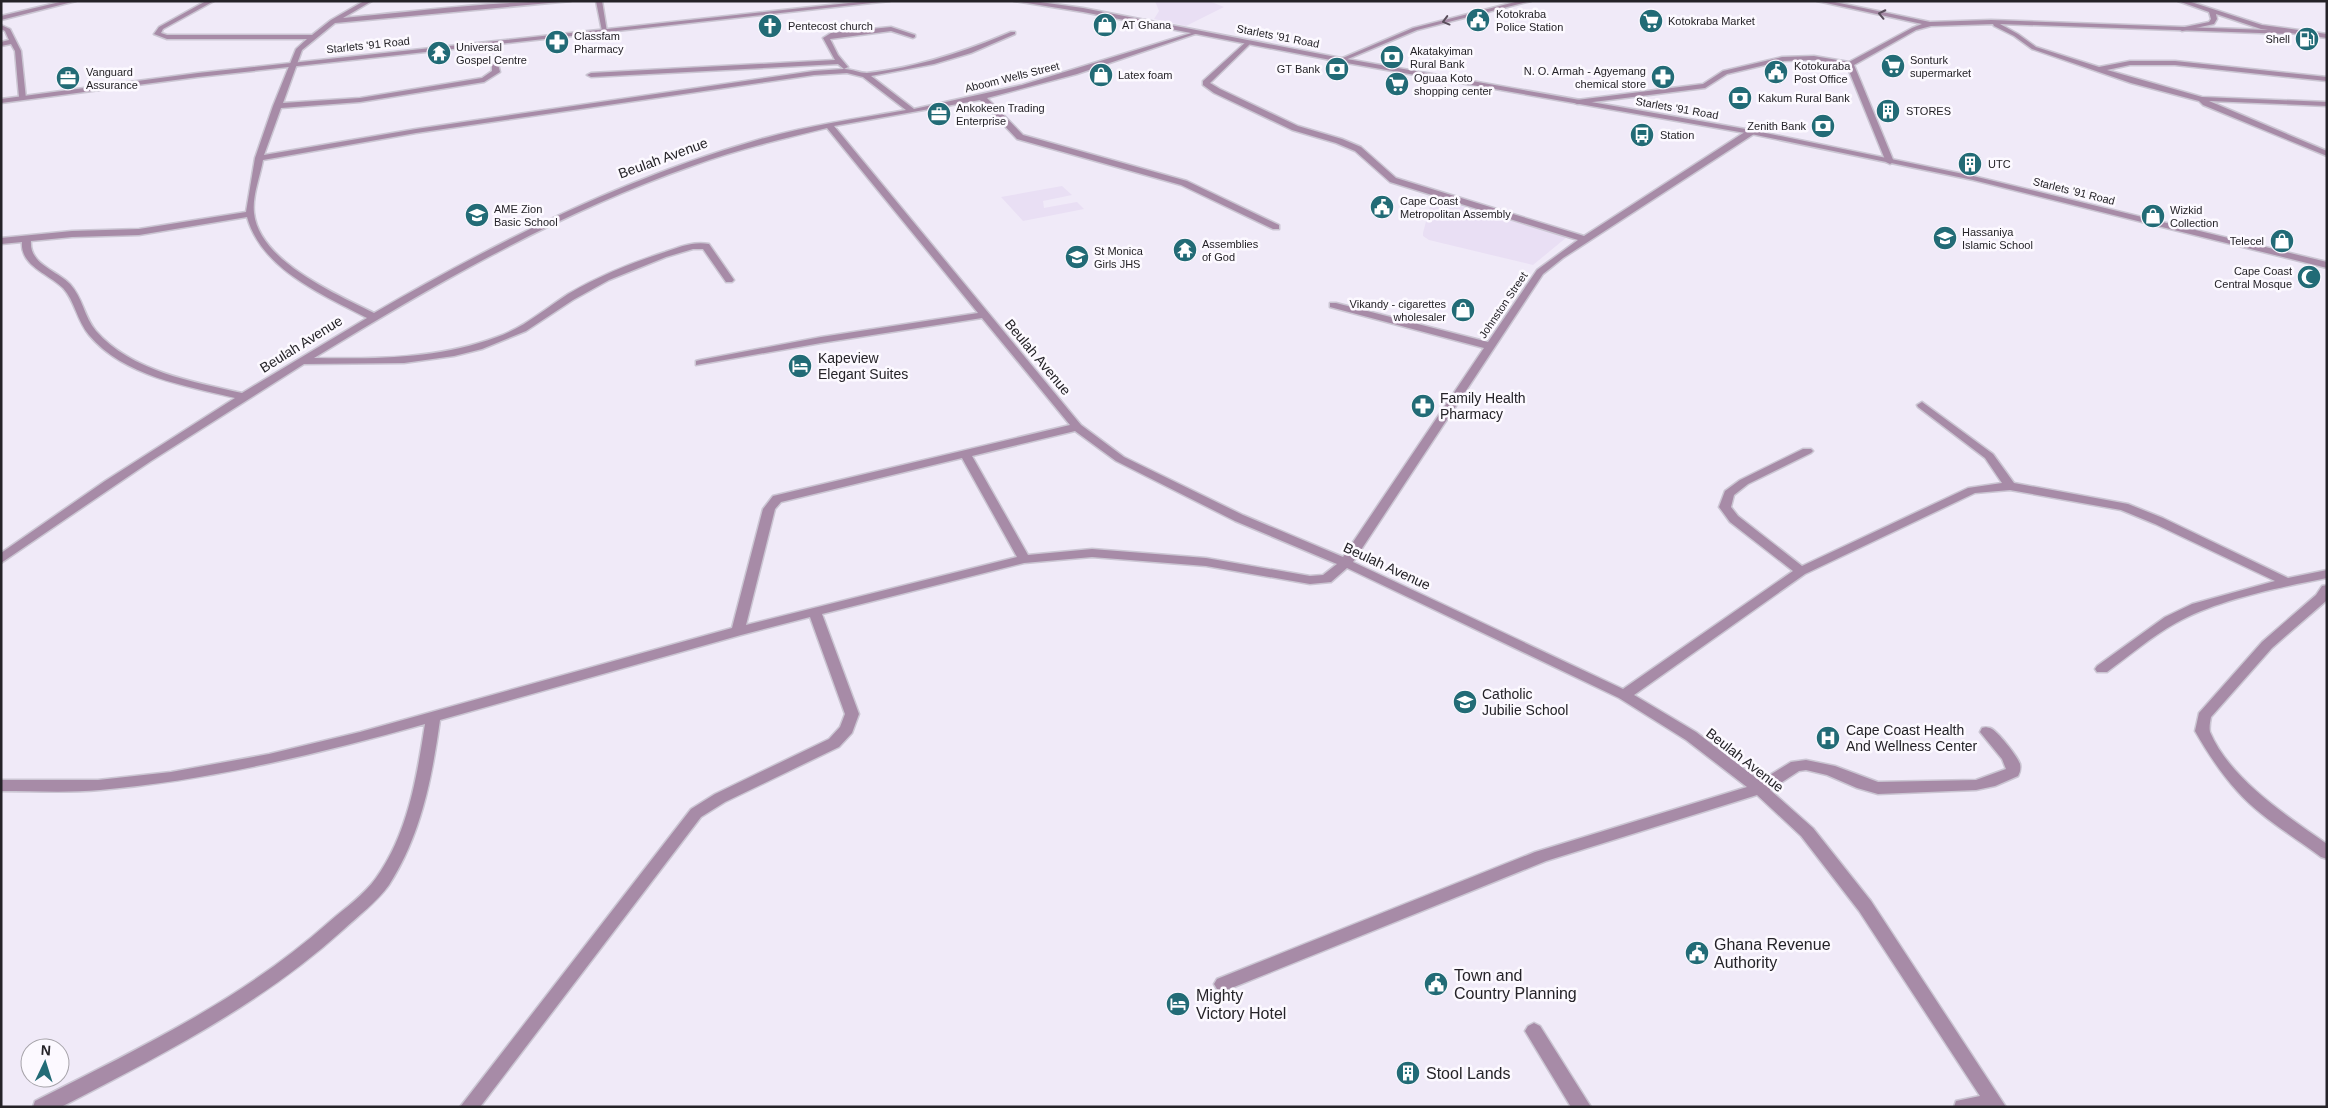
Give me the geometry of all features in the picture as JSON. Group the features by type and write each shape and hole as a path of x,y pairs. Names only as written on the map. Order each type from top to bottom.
{"street":[{"path":"1,18 73,1"},
{"path":"211,1 161,28 157,34 167,37 312,36"},
{"path":"369,1 312,36 299,49 259,158 250,214 256,232 278,260 291,272 373,317"},
{"path":"333,22 453,9 568,1"},
{"path":"599,1 605,31"},
{"name":"Starlets '91 Road","path":"1,100 295,64 887,1"},
{"name":"Starlets '91 Road","path":"1017,1 1083,10 1341,60 1751,132 1973,178 2327,265"},
{"path":"1341,60 1415,29 1528,1"},
{"path":"1820,1 1930,24 1991,22 2290,32 2327,36"},
{"path":"2180,1 2261,26 2290,32"},
{"path":"2194,1 2271,24 2290,32"},
{"path":"2182,29 2212,23 2214,19 2212,11"},
{"path":"1991,22 2016,35 2034,48 2098,69 2202,99 2327,104"},
{"path":"1577,102 1705,86 1725,72 1782,59 1814,58 1850,64 1914,30 1930,24"},
{"path":"1,27 8,30 18,51 24,97"},
{"path":"847,71 826,38 831,35 892,29 913,36"},
{"name":"Aboom Wells Street","path":"829,125 912,112 980,97 1111,61 1196,32"},
{"path":"259,158 631,99 814,73 847,71 865,75 934,62 969,52 1013,33"},
{"path":"1,44 14,41"},
{"path":"1249,42 1206,83 1217,91 1295,128 1339,140 1358,149 1393,180 1586,240"},
{"path":"591,75 840,62"},
{"path":"2098,69 2130,63 2175,63 2327,79"},
{"path":"277,106 360,100 484,80 494,75 496,72 495,64"},
{"path":"1850,64 1890,162"},
{"path":"865,75 912,112"},
{"path":"980,97 1020,138 1097,156 1184,183 1276,227"},
{"path":"2202,99 2206,103 2327,154"},
{"name":"Beulah Avenue","path":"1,559 125,473 244,397 373,317 489,252 560,215 616,190 696,160 760,141 829,125 983,315 1077,427 1120,459 1238,518 1346,563 1624,695 1691,736 1760,789 1807,832 1865,906 1996,1105"},
{"name":"Johnston Street","path":"1,786 98,785 171,777 269,759 433,716 738,631 1024,559 1092,553 1206,562 1310,580 1326,579 1346,563 1540,272 1751,132"},
{"path":"1,241 140,232 250,214"},
{"path":"27,238 27,252 32,260 64,284 73,294 83,319 93,334 108,347 158,374 187,384 244,397"},
{"path":"303,361 405,360 478,348 529,325 579,292 607,277 692,246 706,246 729,280"},
{"path":"1333,305 1490,346"},
{"path":"700,363 822,340 983,315"},
{"path":"1922,405 1989,456 2010,486"},
{"path":"738,631 769,509 777,498 1077,427"},
{"path":"1801,571 1734,519 1725,507 1729,494 1744,482 1807,451"},
{"path":"965,454 1024,559"},
{"path":"1624,695 1801,571 1972,490 2010,486 2124,507 2159,520 2288,582"},
{"path":"2102,669 2170,620 2197,607 2288,582 2327,574"},
{"path":"2327,589 2321,598 2267,645 2204,716 2202,731 2222,763 2243,788 2258,802 2327,853"},
{"path":"470,1107 696,812 720,798 834,743 847,729 852,714 814,612"},
{"path":"42,1107 240,1000 322,940 382,882 412,823 425,772 433,716"},
{"path":"1223,984 1541,856 1760,789 1796,766 1806,765 1830,770 1862,784 1878,788 1976,785 1990,782 2013,772 2013,765 1987,732"},
{"path":"1534,1030 1582,1107"},
{"path":"1963,1107 1996,1105"}],"shaded area":[{"path":"1155,1 1209,1 1224,7 1186,26 1154,19 1159,11"},
{"path":"1062,186 1072,195 1043,201 1044,208 1077,202 1084,209 1023,221 1001,197"},
{"path":"1440,200 1567,237 1533,265 1429,240 1423,236 1423,233 1431,202"}],"place":[{"name":"Kotokraba Police Station","path":"1478,20"},
{"name":"Kotokraba Market","path":"1651,21"},
{"name":"AT Ghana","path":"1105,25"},
{"name":"Pentecost church","path":"770,26"},
{"name":"Shell","path":"2307,39"},
{"name":"Classfam Pharmacy","path":"557,42"},
{"name":"Universal Gospel Centre","path":"439,53"},
{"name":"Akatakyiman Rural Bank","path":"1392,57"},
{"name":"Sonturk supermarket","path":"1893,66"},
{"name":"GT Bank","path":"1337,69"},
{"name":"Kotokuraba Post Office","path":"1776,72"},
{"name":"Latex foam","path":"1101,75"},
{"name":"N. O. Armah - Agyemang chemical store","path":"1663,77"},
{"name":"Vanguard Assurance","path":"68,78"},
{"name":"Oguaa Koto shopping center","path":"1397,84"},
{"name":"Kakum Rural Bank","path":"1740,98"},
{"name":"STORES","path":"1888,111"},
{"name":"Ankokeen Trading Enterprise","path":"939,114"},
{"name":"Zenith Bank","path":"1823,126"},
{"name":"Station","path":"1642,135"},
{"name":"UTC","path":"1970,164"},
{"name":"Cape Coast Metropolitan Assembly","path":"1382,207"},
{"name":"AME Zion Basic School","path":"477,215"},
{"name":"Wizkid Collection","path":"2153,216"},
{"name":"Hassaniya Islamic School","path":"1945,238"},
{"name":"Telecel","path":"2282,241"},
{"name":"Assemblies of God","path":"1185,250"},
{"name":"St Monica Girls JHS","path":"1077,257"},
{"name":"Cape Coast Central Mosque","path":"2309,277"},
{"name":"Vikandy - cigarettes wholesaler","path":"1463,310"},
{"name":"Kapeview Elegant Suites","path":"800,366"},
{"name":"Family Health Pharmacy","path":"1423,406"},
{"name":"Catholic Jubilie School","path":"1465,702"},
{"name":"Cape Coast Health And Wellness Center","path":"1828,738"},
{"name":"Ghana Revenue Authority","path":"1697,953"},
{"name":"Town and Country Planning","path":"1436,984"},
{"name":"Mighty Victory Hotel","path":"1178,1004"},
{"name":"Stool Lands","path":"1408,1073"}]}
